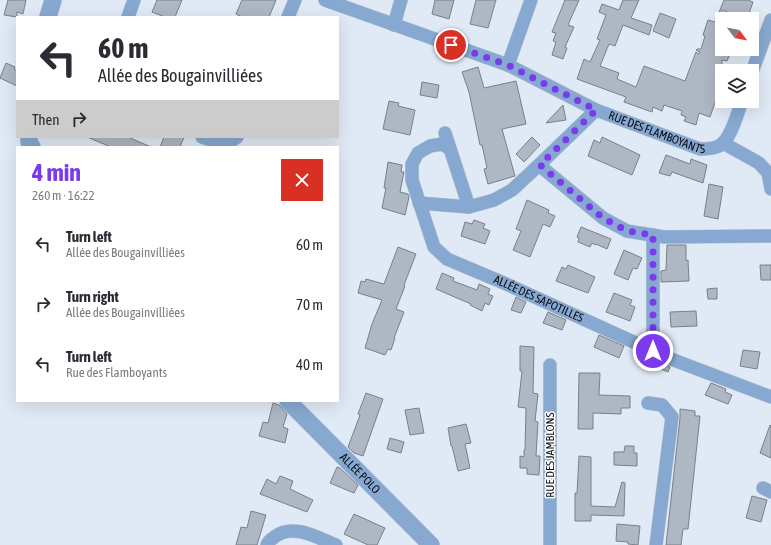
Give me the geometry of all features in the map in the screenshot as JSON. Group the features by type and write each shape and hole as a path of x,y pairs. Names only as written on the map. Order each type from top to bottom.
{"street":[{"path":"48,16 53,0"},
{"path":"128,16 134,0"},
{"path":"288,16 295,0"},
{"name":"RUE DES FLAMBOYANTS","path":"325,0 508,65 596,110 700,149 713,148 724,143 730,134 739,108"},
{"path":"394,25 402,0"},
{"path":"508,65 530,0"},
{"path":"755,64 771,20"},
{"path":"419,203 469,207 494,200 512,190 540,165 596,110"},
{"path":"444,133 469,207"},
{"path":"205,138 218,143 232,141 236,138"},
{"path":"724,143 759,163 768,173 771,189"},
{"name":"ALLÉE DES SAPOTILLES","path":"450,149 442,144 430,146 418,153 412,164 412,180 434,247 447,259 511,286 653,351 771,397"},
{"path":"540,165 603,218 627,231 664,237 771,236"},
{"path":"653,235 653,351"},
{"name":"RUE DES JAMBLONS","path":"550,365 550,545"},
{"name":"ALLÉE POLO","path":"289,402 431,545"},
{"path":"648,403 662,405 672,417 656,545"},
{"path":"267,545 269,541 281,532 296,530 336,545"}],"building":[{"path":"8,0 26,0 23,14 17,12 16,17 4,15"},
{"path":"157,0 182,0 175,16 162,16 152,12"},
{"path":"242,0 276,0 269,16 240,16 236,14"},
{"path":"435,0 454,0 449,19 432,14"},
{"path":"476,0 496,0 488,28 470,24"},
{"path":"565,0 579,0 568,25 574,27 565,47 567,48 563,59 552,55 556,42 553,41 556,33 552,32"},
{"path":"623,0 639,0 631,18 652,25 649,35 623,25 615,46 609,44 600,66 619,73 617,79 636,87 644,66 685,81 696,52 699,54 700,52 696,50 701,49 705,36 703,35 708,20 715,22 715,56 729,56 727,61 722,60 722,64 715,64 715,103 710,117 699,113 696,125 684,121 686,117 681,115 682,111 664,105 662,111 653,107 652,112 624,102 626,97 577,79 584,59 590,62 600,40 597,39 606,15 599,12 602,4 619,10"},
{"path":"724,0 748,0 753,2 749,12 728,12 722,10 722,12 719,12"},
{"path":"660,13 676,19 669,38 653,31"},
{"path":"6,63 15,67 16,86 0,78"},
{"path":"478,67 484,88 516,81 526,124 502,129 515,176 488,184 484,169 487,168 482,145 480,145 469,92 462,72"},
{"path":"422,82 439,85 437,98 420,95"},
{"path":"389,101 399,103 398,106 415,110 410,135 383,129"},
{"path":"563,105 566,120 546,123"},
{"path":"532,137 540,145 524,162 516,154"},
{"path":"602,137 640,155 632,175 588,156 594,140 600,143"},
{"path":"89,138 130,138 149,146 109,146"},
{"path":"164,138 184,138 180,146 160,146"},
{"path":"666,155 690,164 691,159 707,165 703,183 672,172 670,176 659,173"},
{"path":"388,162 402,165 401,172 404,172 400,192 408,194 409,197 405,215 382,208 386,188 384,188"},
{"path":"709,184 723,187 718,219 704,216"},
{"path":"527,200 549,210 548,213 555,216 550,227 543,224 530,257 513,250 521,231 516,229"},
{"path":"474,220 485,224 483,228 490,231 485,244 461,236 465,222 472,224"},
{"path":"581,227 611,239 607,249 592,243 590,247 578,242 579,238 577,237"},
{"path":"667,245 686,245 686,261 688,260 689,281 661,282 661,271 666,270"},
{"path":"398,247 416,254 396,309 404,312 391,350 388,349 385,355 365,348 372,324 382,300 358,293 361,281 365,282 366,279 384,284"},
{"path":"624,250 642,258 637,269 633,268 628,280 614,274"},
{"path":"568,265 595,277 588,293 556,281 562,267 566,269"},
{"path":"760,265 771,265 771,280 761,280"},
{"path":"442,273 454,278 453,281 477,290 479,284 490,289 488,294 493,296 489,305 485,303 482,311 470,305 471,304 436,289"},
{"path":"717,288 717,299 708,299 707,289"},
{"path":"614,293 632,300 630,305 635,307 630,321 606,312"},
{"path":"516,297 526,302 521,313 511,310"},
{"path":"696,311 697,326 671,327 670,312"},
{"path":"548,312 566,320 562,330 543,323"},
{"path":"599,335 624,346 619,358 594,347"},
{"path":"520,346 534,347 533,393 538,394 535,421 538,422 536,456 540,456 539,475 527,474 527,468 520,468 520,456 524,457 525,450 526,408 518,407 522,371 520,371"},
{"path":"743,350 760,352 757,369 740,366"},
{"path":"654,360 670,367 668,372 652,365"},
{"path":"579,373 600,373 599,395 630,396 630,408 621,408 621,414 593,413 593,429 578,429"},
{"path":"711,383 726,389 725,392 732,395 728,404 705,395"},
{"path":"366,393 383,399 363,456 354,453 348,447 360,415 358,414"},
{"path":"273,403 279,405 287,414 283,427 288,429 285,443 259,436 263,422 268,423"},
{"path":"419,408 424,433 410,435 405,410"},
{"path":"680,409 695,411 695,416 700,416 688,529 683,529 681,545 666,545 680,418"},
{"path":"466,424 471,443 465,444 470,468 458,471 448,428"},
{"path":"770,425 771,426 771,458 760,453"},
{"path":"390,438 404,442 401,453 387,449"},
{"path":"625,446 634,446 634,453 637,453 637,466 614,465 614,452 624,452"},
{"path":"579,456 591,457 591,506 615,507 622,482 625,483 624,516 591,515 591,521 575,521 575,493 577,493"},
{"path":"337,467 358,485 354,493 330,483"},
{"path":"280,476 293,481 290,489 313,500 307,512 260,494 267,479 276,484"},
{"path":"752,496 767,500 761,522 746,518"},
{"path":"251,511 266,515 257,545 236,545 241,527 247,528"},
{"path":"354,514 385,528 377,545 368,545 344,534"},
{"path":"617,524 640,526 638,545 616,541"}],"route":[{"path":"451,45 508,65 596,110 540,165 603,218 627,231 653,235 653,351"}]}
